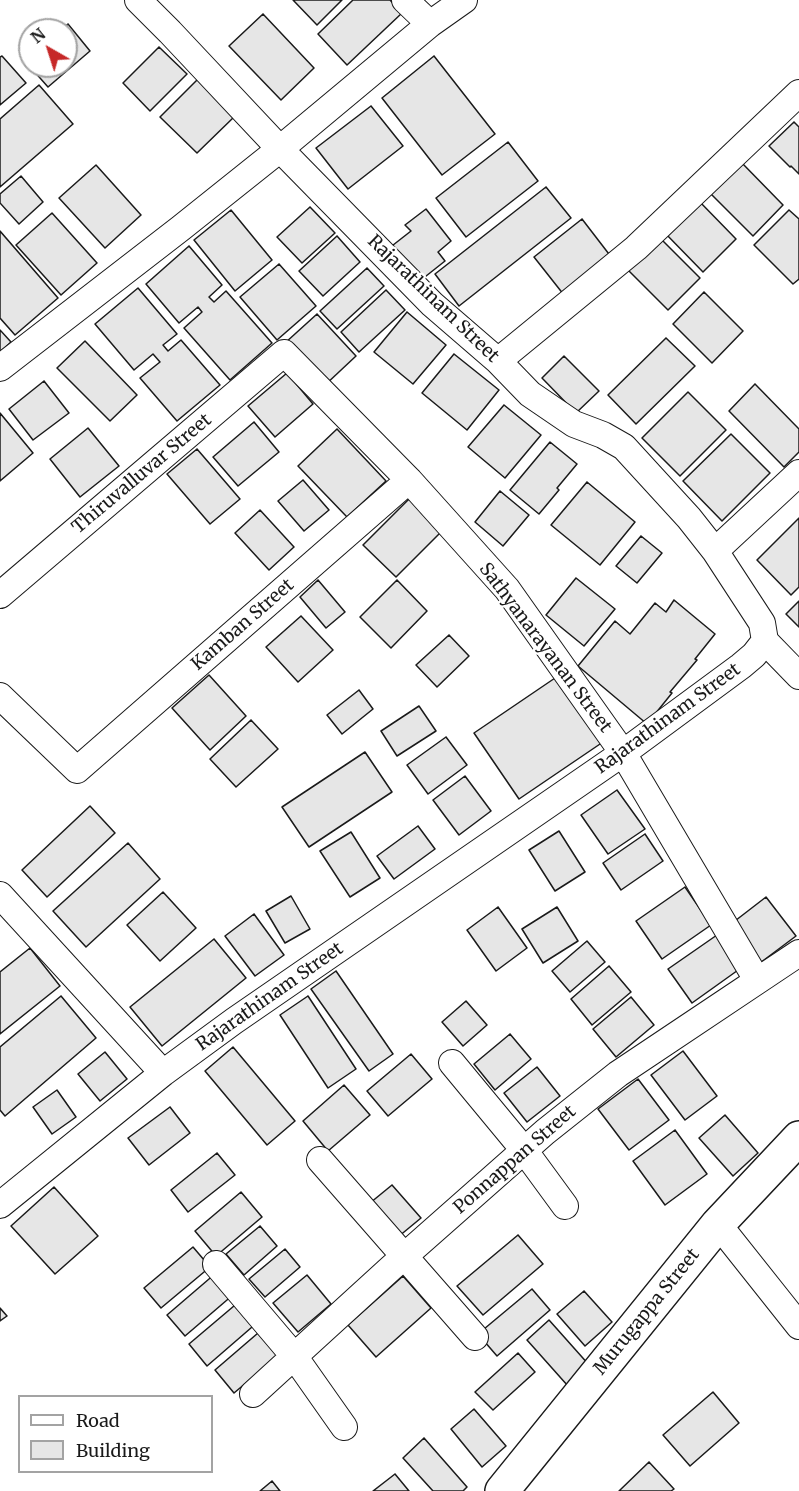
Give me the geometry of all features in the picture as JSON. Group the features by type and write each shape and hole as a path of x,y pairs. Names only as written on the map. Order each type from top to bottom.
{"street":[{"name":"Rajarathinam Street","path":"0,1205 163,1073 234,1021 623,753 741,666 765,641 762,623 716,551 624,447 603,435 574,424 530,394 498,361 432,304 138,0"},
{"path":"405,0 430,24"},
{"path":"0,368 181,228 430,24 464,0"},
{"path":"498,361 636,248 799,93"},
{"name":"Sathyanarayanan Street","path":"284,353 409,480 507,590 623,753 757,980"},
{"name":"Thiruvalluvar Street","path":"0,595 284,353"},
{"path":"716,551 799,473"},
{"name":"Kamban Street","path":"0,696 77,770 409,480"},
{"path":"765,641 799,676"},
{"path":"0,895 163,1073"},
{"name":"Ponnappan Street","path":"253,1394 524,1150 618,1074 799,953"},
{"path":"452,1062 524,1150 565,1206"},
{"name":"Murugappa Street","path":"502,1491 718,1224 799,1138"},
{"path":"320,1160 475,1337"},
{"path":"718,1224 799,1326"},
{"path":"216,1264 294,1356 344,1427"}],"building":[{"path":"293,0 342,0 317,25"},
{"path":"353,0 390,0 402,13 347,65 318,34"},
{"path":"263,14 314,68 281,100 229,46"},
{"path":"78,36 90,51 78,61"},
{"path":"159,47 187,74 150,111 123,83"},
{"path":"2,56 18,74 18,78 22,78 26,83 0,105 0,57"},
{"path":"434,56 495,134 442,175 382,98"},
{"path":"40,78 58,78 48,87"},
{"path":"198,79 235,116 197,153 160,117"},
{"path":"39,85 73,124 0,187 0,119"},
{"path":"371,106 403,146 348,189 316,148"},
{"path":"794,122 799,127 799,174 769,146"},
{"path":"508,142 538,181 466,237 436,198"},
{"path":"741,162 783,205 753,236 710,193"},
{"path":"96,165 141,215 105,248 59,198"},
{"path":"21,176 43,202 19,224 0,203 0,194"},
{"path":"546,187 571,218 459,306 435,274"},
{"path":"697,199 736,239 703,272 664,232"},
{"path":"310,207 335,233 302,263 277,237"},
{"path":"426,209 451,241 438,252 445,261 416,284 388,249 411,231 405,225"},
{"path":"231,210 272,260 235,291 194,240"},
{"path":"789,210 799,219 799,279 793,284 754,245"},
{"path":"52,213 97,263 61,295 16,245"},
{"path":"582,219 612,258 564,295 534,257"},
{"path":"0,231 58,298 15,335 0,318"},
{"path":"337,236 360,262 323,296 299,271"},
{"path":"659,237 700,278 668,310 626,268"},
{"path":"189,246 222,285 209,297 214,302 226,291 272,343 230,380 184,328 202,312 198,307 179,323 146,284"},
{"path":"279,264 316,306 277,340 240,297"},
{"path":"367,268 384,286 337,329 320,311"},
{"path":"138,288 177,334 163,345 168,351 181,340 220,385 177,421 140,378 160,362 153,354 134,370 95,324"},
{"path":"386,290 405,310 359,352 341,332"},
{"path":"704,292 743,331 712,363 673,324"},
{"path":"407,312 446,345 413,384 374,352"},
{"path":"317,314 356,356 324,386 285,343"},
{"path":"0,330 11,342 0,352"},
{"path":"666,338 695,366 636,424 608,395"},
{"path":"85,341 137,395 110,421 57,368"},
{"path":"454,354 499,390 467,430 422,393"},
{"path":"564,356 599,391 576,413 542,378"},
{"path":"287,373 313,404 275,437 248,406"},
{"path":"44,381 69,413 33,440 9,409"},
{"path":"755,384 799,429 799,452 784,467 729,411"},
{"path":"688,392 726,430 680,476 642,438"},
{"path":"504,405 541,435 505,478 468,447"},
{"path":"0,413 33,453 0,481"},
{"path":"254,422 279,452 238,486 213,457"},
{"path":"88,428 119,466 80,497 50,459"},
{"path":"337,429 386,481 347,517 298,466"},
{"path":"731,434 770,473 722,521 683,481"},
{"path":"550,442 577,464 539,514 510,490"},
{"path":"197,449 240,499 210,524 167,474"},
{"path":"303,480 329,510 304,531 278,501"},
{"path":"587,482 635,522 600,565 551,525"},
{"path":"500,491 529,515 503,546 475,522"},
{"path":"409,499 441,532 396,577 363,545"},
{"path":"260,510 294,547 269,570 235,533"},
{"path":"799,518 799,587 791,595 757,560"},
{"path":"641,536 662,553 637,583 616,566"},
{"path":"576,578 615,609 584,646 546,615"},
{"path":"318,580 345,612 326,628 300,597"},
{"path":"397,580 427,611 391,648 360,617"},
{"path":"674,600 715,634 647,724 578,666 615,621 630,634 655,603 666,612"},
{"path":"799,601 799,627 786,614"},
{"path":"301,616 333,650 298,682 266,647"},
{"path":"449,635 469,656 437,687 416,665"},
{"path":"209,675 246,716 210,750 172,708"},
{"path":"558,676 603,742 519,799 474,733"},
{"path":"359,690 373,709 342,734 327,715"},
{"path":"419,706 436,731 397,756 381,731"},
{"path":"251,720 278,749 236,787 210,759"},
{"path":"446,737 467,765 428,794 407,765"},
{"path":"365,752 392,792 309,847 282,807"},
{"path":"465,776 491,811 459,835 433,800"},
{"path":"617,790 645,829 608,854 581,815"},
{"path":"90,806 115,833 47,897 22,870"},
{"path":"418,826 435,849 394,879 377,856"},
{"path":"559,831 585,872 555,891 529,850"},
{"path":"351,832 380,878 350,897 320,851"},
{"path":"645,834 663,861 621,890 603,863"},
{"path":"128,843 160,879 86,947 53,911"},
{"path":"685,887 711,925 662,959 636,921"},
{"path":"163,892 196,928 160,961 127,925"},
{"path":"291,896 310,929 285,943 266,911"},
{"path":"766,897 796,936 760,963 731,924"},
{"path":"498,907 527,948 496,971 467,930"},
{"path":"557,907 578,941 543,963 522,929"},
{"path":"254,914 284,955 255,976 225,936"},
{"path":"717,935 741,968 692,1003 668,969"},
{"path":"214,939 246,978 162,1046 130,1007"},
{"path":"587,941 605,962 570,992 552,971"},
{"path":"30,948 60,986 0,1034 0,972"},
{"path":"609,966 631,992 592,1025 571,999"},
{"path":"336,971 393,1054 369,1071 311,989"},
{"path":"61,996 96,1038 5,1116 0,1110 0,1047"},
{"path":"308,996 356,1069 328,1088 280,1015"},
{"path":"631,997 654,1025 616,1057 593,1029"},
{"path":"466,1001 487,1025 463,1046 442,1022"},
{"path":"510,1034 531,1059 495,1090 474,1064"},
{"path":"233,1047 295,1121 267,1145 205,1071"},
{"path":"683,1051 717,1096 685,1120 651,1075"},
{"path":"105,1052 127,1079 100,1101 78,1074"},
{"path":"411,1054 432,1079 388,1116 367,1091"},
{"path":"537,1067 560,1096 527,1122 504,1093"},
{"path":"638,1079 669,1120 629,1150 598,1109"},
{"path":"344,1085 370,1115 328,1151 303,1121"},
{"path":"57,1090 76,1117 52,1134 33,1107"},
{"path":"170,1107 190,1133 149,1165 128,1138"},
{"path":"725,1115 758,1153 733,1176 699,1138"},
{"path":"675,1130 707,1174 665,1205 633,1161"},
{"path":"217,1153 235,1175 188,1212 171,1190"},
{"path":"392,1185 421,1218 398,1237 370,1203"},
{"path":"54,1187 98,1236 55,1274 11,1226"},
{"path":"241,1192 262,1217 216,1256 195,1231"},
{"path":"260,1226 277,1246 244,1275 226,1254"},
{"path":"518,1235 543,1264 483,1315 457,1286"},
{"path":"193,1247 210,1267 161,1308 144,1288"},
{"path":"285,1249 300,1267 265,1297 249,1279"},
{"path":"216,1273 234,1294 185,1336 167,1315"},
{"path":"307,1275 331,1304 298,1332 273,1303"},
{"path":"403,1276 431,1308 376,1357 348,1325"},
{"path":"532,1289 550,1310 497,1356 478,1334"},
{"path":"584,1291 612,1322 585,1346 557,1314"},
{"path":"241,1300 259,1321 207,1366 189,1344"},
{"path":"0,1308 7,1316 0,1321"},
{"path":"549,1320 590,1366 568,1386 527,1340"},
{"path":"258,1333 278,1356 234,1393 215,1370"},
{"path":"518,1353 535,1372 493,1410 475,1392"},
{"path":"713,1392 739,1423 690,1466 663,1435"},
{"path":"474,1409 506,1446 482,1467 451,1429"},
{"path":"424,1438 467,1487 463,1491 433,1491 403,1458"},
{"path":"649,1462 674,1489 671,1491 619,1491"},
{"path":"395,1474 409,1491 373,1491"},
{"path":"272,1481 280,1491 260,1491"}]}
